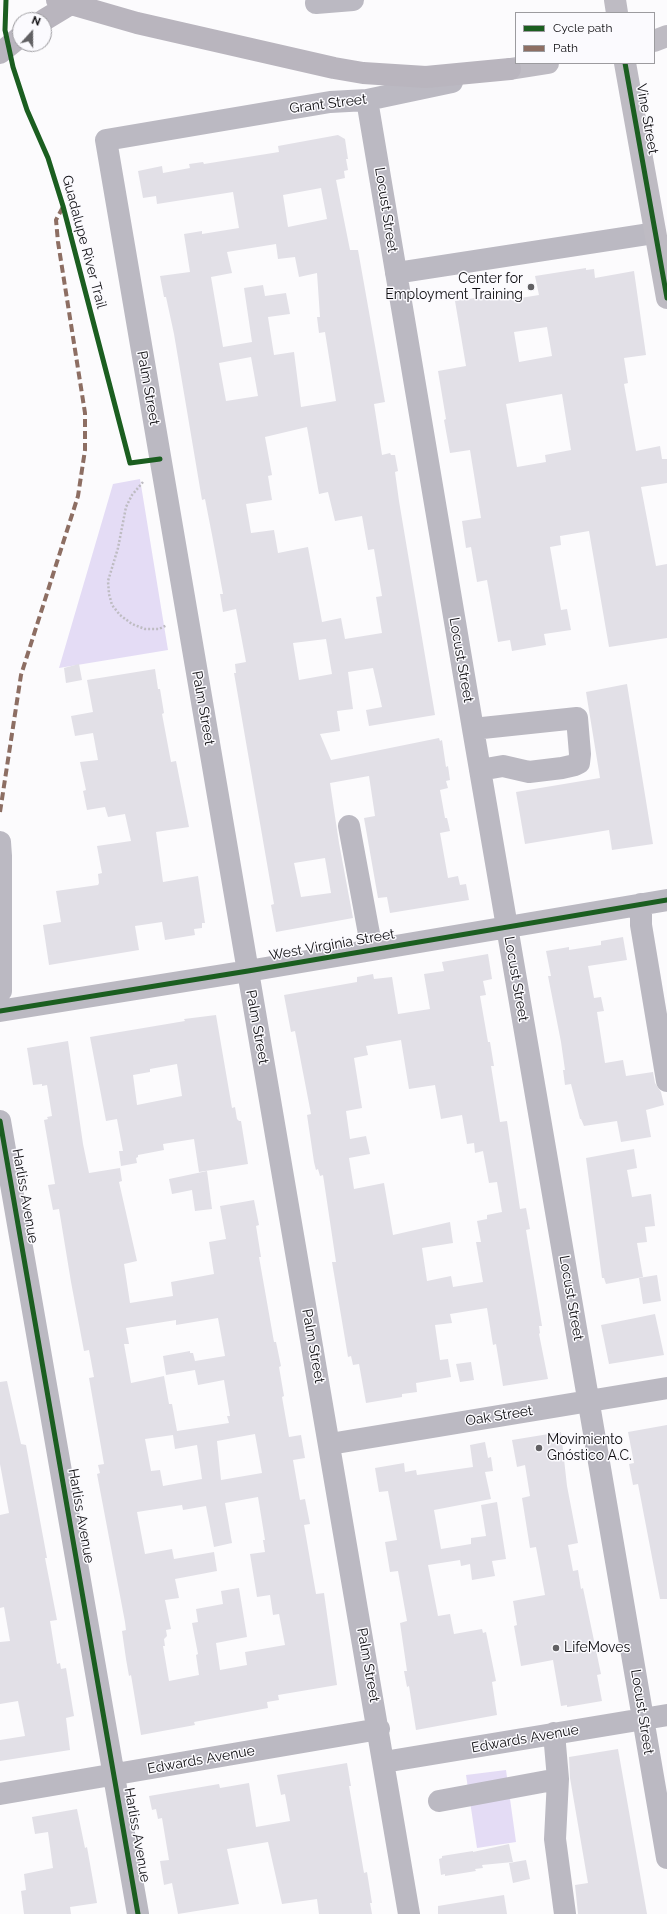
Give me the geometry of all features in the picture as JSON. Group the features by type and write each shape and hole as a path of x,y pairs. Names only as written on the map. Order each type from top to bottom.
{"highway":[{"path":"57,0 138,24 334,68 364,73 426,77 510,69"},
{"path":"52,15 77,0"},
{"path":"0,53 12,43"}],"main road":[{"path":"615,0 617,12"},
{"path":"655,40 667,36"},
{"name":"Grant Street","path":"510,69 542,64"},
{"name":"Vine Street","path":"625,64 667,298"}],"street":[{"path":"316,3 353,0"},
{"path":"655,48 667,47"},
{"name":"Grant Street","path":"106,140 330,102 367,100 510,69"},
{"name":"Locust Street","path":"367,100 473,729 667,1858"},
{"name":"Palm Street","path":"106,140 379,1729 409,1914"},
{"path":"396,273 655,233"},
{"path":"473,729 577,718 580,754 579,763 562,768 529,772 503,766 480,770"},
{"path":"349,826 372,950"},
{"path":"0,842 2,856 1,1001"},
{"name":"West Virginia Street","path":"1,1001 248,971 667,900"},
{"path":"641,904 641,925 667,1081"},
{"name":"Harliss Avenue","path":"0,1121 138,1914"},
{"name":"Oak Street","path":"330,1444 667,1388"},
{"name":"Edwards Avenue","path":"384,1762 667,1715"},
{"name":"Edwards Avenue","path":"0,1794 379,1729"},
{"path":"554,1733 558,1779 555,1839 565,1914"},
{"path":"439,1801 558,1779"}],"path":[{"path":"143,482 132,495 126,507 122,520 121,536 108,581 108,594 112,605 120,615 132,624 145,628 159,628 167,625"}],"shaded area":[{"path":"140,479 168,650 59,668 113,484"},
{"path":"506,1770 516,1842 477,1848 466,1775"}],"building":[{"path":"338,135 345,139 348,170 344,171 345,178 336,180 350,250 358,250 385,402 374,404 382,455 390,453 391,455 395,455 398,471 395,472 399,501 435,715 369,726 366,710 382,707 373,668 348,672 353,709 337,711 340,731 320,734 331,760 439,738 440,741 442,740 446,767 448,766 450,780 446,781 448,788 440,790 445,818 447,818 450,831 440,833 448,878 458,876 460,885 466,884 469,900 390,913 387,897 378,898 364,818 375,816 369,776 330,783 339,843 353,918 276,932 271,905 274,904 234,673 236,673 235,664 246,662 236,609 223,612 220,594 223,594 213,540 205,499 202,500 174,334 160,276 190,272 184,234 202,231 202,234 239,228 233,192 157,204 156,196 143,198 138,171 162,166 163,173 190,168 189,164 203,162 204,164 279,152 278,146","holes":["321,188 327,219 288,227 283,195","276,244 278,259 295,257 299,277 317,273 320,317 317,317 319,333 325,332 336,401 301,407 294,352 274,355 268,317 290,314 286,293 265,296 263,285 244,288 252,342 223,347 211,277 232,273 227,252","251,357 258,396 226,401 219,363","307,427 319,494 328,492 335,521 362,516 368,550 374,549 382,596 376,597 382,633 345,639 341,618 322,622 308,547 278,553 274,530 251,533 246,504 272,500 268,476 272,475 265,437","326,639 332,674 299,680 293,643","325,858 331,893 301,897 294,863"]},
{"path":"586,268 586,270 594,269 595,278 634,271 646,355 624,358 628,383 624,384 636,451 660,446 662,459 667,459 667,483 641,487 656,566 667,564 667,638 609,647 589,531 560,536 561,545 550,547 561,610 567,609 571,630 544,634 546,645 512,651 510,640 498,642 487,580 477,582 471,547 466,548 462,521 481,518 470,450 450,453 438,371 466,366 455,301 507,293 508,300 539,295 535,276","holes":["547,327 552,356 519,362 514,332","562,394 571,450 545,455 546,462 517,467 506,404"]},
{"path":"79,664 82,680 66,683 64,668"},
{"path":"155,669 158,689 160,689 164,713 162,714 171,762 176,761 189,827 156,832 163,882 198,876 205,923 202,923 202,928 194,929 195,935 165,940 162,922 135,926 139,950 49,965 43,925 61,922 56,891 98,885 98,874 102,873 97,846 131,841 125,814 108,817 105,807 87,810 83,791 86,790 80,762 98,760 93,733 75,736 71,716 93,712 87,680"},
{"path":"627,684 653,844 612,850 609,830 525,844 516,792 600,778 586,692"},
{"path":"623,937 627,960 588,966 594,998 601,997 604,1011 597,1012 605,1063 623,1060 626,1076 653,1072 655,1083 661,1092 664,1105 646,1110 651,1137 621,1142 617,1121 584,1126 580,1119 571,1084 565,1085 563,1070 565,1070 548,976 551,976 546,951 569,947 569,950 601,945 601,941"},
{"path":"488,954 492,979 483,981 486,995 480,996 494,1066 491,1066 500,1122 507,1121 520,1209 526,1208 530,1229 526,1230 542,1326 539,1326 539,1334 548,1379 503,1386 496,1344 493,1345 487,1308 450,1314 452,1323 435,1325 440,1360 448,1359 451,1377 416,1383 417,1392 402,1394 402,1397 366,1403 359,1364 353,1365 351,1356 348,1357 332,1262 336,1262 323,1175 320,1176 318,1169 316,1170 314,1162 307,1115 311,1114 295,1031 291,1032 284,995 357,982 357,977 373,974 374,979 392,977 398,1014 430,1009 424,974 444,971 442,962","holes":["401,1040 409,1089 435,1085 441,1119 462,1115 467,1144 474,1143 475,1153 483,1151 489,1183 497,1182 502,1212 487,1215 487,1219 477,1221 481,1242 476,1242 483,1282 453,1287 451,1276 427,1281 422,1248 453,1243 450,1222 393,1235 384,1183 354,1189 349,1158 370,1154 366,1136 350,1139 346,1111 362,1108 354,1058 368,1055 366,1046"]},
{"path":"216,1015 232,1108 235,1107 237,1119 241,1121 248,1164 199,1172 194,1139 163,1144 164,1150 138,1155 136,1158 137,1163 121,1166 119,1151 123,1151 117,1119 106,1121 90,1037 185,1021 184,1019","holes":["177,1064 182,1096 137,1105 133,1075 150,1072 150,1069"]},
{"path":"68,1041 83,1144 89,1173 120,1168 122,1181 119,1182 137,1261 124,1264 130,1303 173,1296 171,1282 214,1274 209,1242 226,1239 220,1206 254,1200 259,1225 256,1226 261,1257 259,1257 274,1342 276,1342 281,1366 279,1367 284,1396 282,1397 289,1437 301,1435 305,1458 293,1460 300,1500 305,1499 310,1524 304,1525 316,1594 324,1593 337,1685 278,1695 279,1700 267,1702 268,1708 194,1722 195,1725 141,1735 131,1675 129,1676 122,1631 126,1630 125,1622 97,1474 100,1473 98,1465 104,1464 89,1378 94,1377 89,1350 84,1351 59,1209 53,1210 48,1185 55,1184 44,1120 48,1119 47,1117 52,1116 47,1085 33,1085 27,1048","holes":["218,1318 225,1356 195,1361 193,1353 190,1353 190,1351 163,1356 166,1375 195,1370 198,1385 224,1380 230,1416 227,1416 229,1423 177,1431 172,1404 169,1404 164,1376 131,1383 124,1344 129,1344 126,1328 176,1320 176,1325","255,1434 262,1473 221,1480 217,1441","173,1435 175,1449 197,1445 202,1479 163,1486 160,1470 151,1471 145,1439","258,1497 265,1540 263,1540 265,1552 250,1554 257,1597 270,1595 273,1615 279,1614 285,1645 245,1652 247,1665 220,1670 216,1643 247,1637 239,1588 221,1591 223,1604 196,1609 198,1622 192,1623 198,1654 196,1655 199,1675 169,1681 163,1646 165,1646 164,1639 167,1636 166,1630 171,1629 165,1600 179,1598 175,1579 217,1571 214,1552 174,1559 172,1549 145,1554 137,1512 182,1505 183,1510 206,1506 214,1547 232,1543 225,1503"]},
{"path":"634,1149 637,1168 627,1170 632,1197 651,1194 655,1226 645,1227 647,1242 637,1243 643,1277 606,1284 604,1278 602,1278 586,1158"},
{"path":"207,1171 212,1209 195,1211 192,1190 172,1194 169,1179"},
{"path":"657,1275 661,1301 643,1304 639,1278"},
{"path":"655,1314 664,1355 609,1364 601,1325"},
{"path":"471,1362 474,1380 460,1382 456,1364"},
{"path":"7,1381 21,1444 26,1445 47,1558 45,1558 57,1620 50,1621 57,1664 60,1663 61,1669 66,1668 74,1716 66,1718 70,1750 0,1761 0,1740 25,1736 18,1701 0,1704 0,1642 10,1641 4,1607 0,1608 0,1515 9,1513 0,1464 0,1382"},
{"path":"667,1425 667,1599 660,1599 638,1484 633,1485 629,1464 634,1463 628,1432"},
{"path":"561,1432 567,1486 578,1543 568,1545 573,1571 578,1570 581,1589 583,1588 601,1674 597,1675 602,1701 567,1707 567,1705 561,1706 553,1660 521,1666 514,1626 517,1625 513,1601 545,1595 536,1547 530,1548 522,1498 530,1496 525,1465 517,1467 512,1440"},
{"path":"485,1442 488,1458 491,1457 493,1471 485,1472 491,1499 434,1510 441,1549 471,1544 471,1538 486,1536 481,1505 497,1502 506,1559 492,1561 495,1576 472,1580 470,1564 461,1566 460,1560 428,1565 438,1616 450,1614 454,1634 482,1629 483,1633 486,1632 496,1681 492,1682 497,1715 416,1730 409,1686 407,1687 404,1671 407,1671 400,1623 407,1621 398,1571 390,1572 385,1542 397,1540 388,1491 379,1492 375,1468 404,1463 405,1472 416,1470 417,1475 473,1467 470,1445"},
{"path":"618,1749 647,1914 578,1914 575,1885 588,1883 570,1778 569,1757"},
{"path":"347,1763 351,1786 349,1786 364,1873 367,1872 372,1903 370,1903 372,1914 319,1914 317,1899 282,1904 268,1842 227,1849 239,1904 178,1914 172,1883 164,1885 160,1861 169,1860 162,1818 158,1819 156,1809 152,1810 149,1796 219,1784 220,1788 249,1783 256,1827 290,1821 285,1794 281,1795 277,1775"},
{"path":"77,1809 85,1848 87,1847 97,1903 70,1907 71,1914 24,1914 21,1891 26,1890 24,1874 53,1868 48,1832 35,1834 32,1817"},
{"path":"509,1844 513,1862 482,1865 483,1868 475,1869 476,1871 445,1876 445,1874 441,1875 439,1859 442,1858 442,1856 473,1852"},
{"path":"526,1860 530,1879 513,1883 509,1863"},
{"path":"504,1895 507,1914 438,1914 438,1906"}],"marked path":[{"path":"0,812 21,675 78,496 85,450 85,413 58,242 56,220 63,207"}],"cycle path":[{"name":"Guadalupe River Trail","path":"6,0 5,30 13,67 27,110 48,158 63,206 130,463 160,459"},
{"path":"625,64 667,298"},
{"path":"0,1011 248,971 667,900"},
{"path":"0,1121 138,1914"}],"place":[{"name":"Center for Employment Training","path":"531,287"},
{"name":"Movimiento Gnóstico A.C.","path":"539,1448"},
{"name":"LifeMoves","path":"556,1648"}]}
